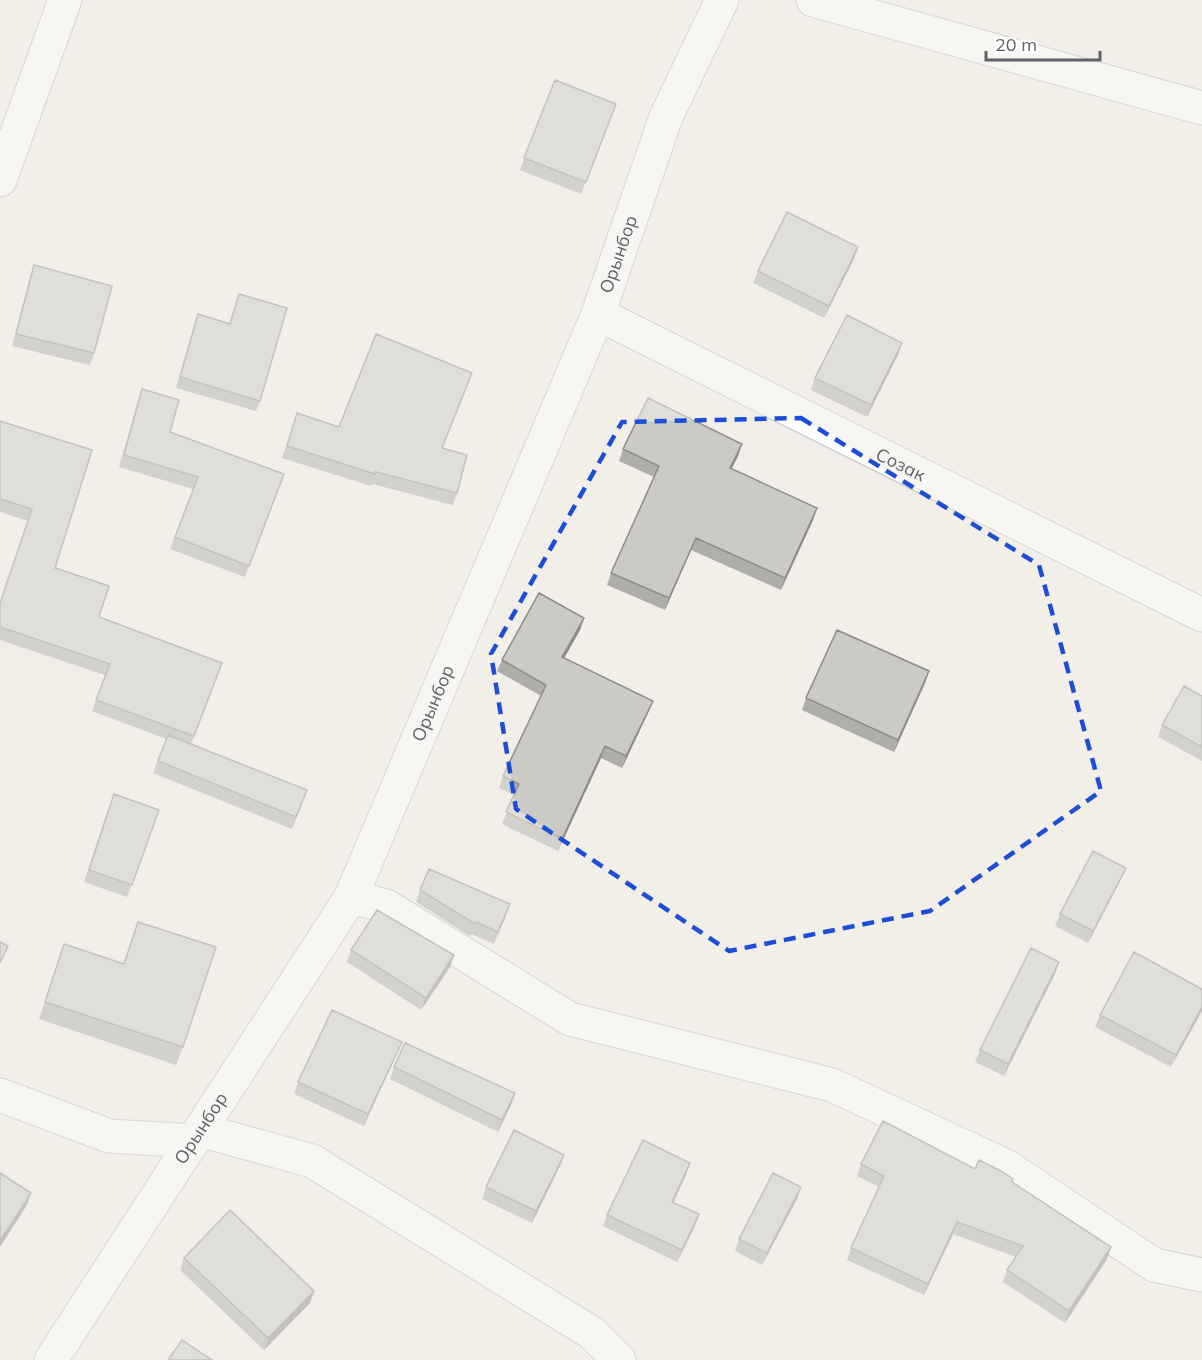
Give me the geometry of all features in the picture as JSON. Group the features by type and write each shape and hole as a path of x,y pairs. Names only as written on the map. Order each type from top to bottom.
{"street":[{"path":"0,180 65,0"},
{"name":"Орынбор","path":"51,1360 351,897 598,314 666,117 722,0"},
{"path":"813,0 1202,108"},
{"name":"Созак","path":"598,314 1202,615"},
{"path":"351,897 387,906 570,1019 832,1085 1006,1166 1154,1265 1202,1275"},
{"path":"0,1095 109,1136 197,1135 312,1161 592,1333 620,1360"}],"highlighted area":[{"path":"801,418 1039,565 1101,791 930,911 729,951 516,809 491,654 622,422"}],"building":[{"path":"555,80 616,104 586,182 524,158"},
{"path":"787,212 858,247 829,306 758,271"},
{"path":"34,265 112,286 94,353 16,334"},
{"path":"239,294 287,308 260,401 180,377 198,314 230,324"},
{"path":"847,315 902,343 871,405 815,378"},
{"path":"376,334 472,373 442,448 467,455 457,493 376,472 375,474 287,446 297,413 339,427"},
{"path":"142,389 179,400 170,432 284,474 249,566 175,537 198,477 124,455"},
{"path":"648,398 742,444 730,468 817,508 785,578 696,538 669,598 611,573 659,466 623,449"},
{"path":"0,421 92,450 55,568 109,586 99,617 222,663 194,736 96,700 110,664 0,627 0,603 32,509 0,499"},
{"path":"539,593 584,618 562,657 653,701 626,756 605,746 562,839 506,812 519,784 503,776 546,685 502,660"},
{"path":"837,630 929,671 898,740 806,698"},
{"path":"1184,686 1202,696 1202,747 1162,725"},
{"path":"168,735 307,790 296,817 158,761"},
{"path":"114,794 159,810 132,885 89,870"},
{"path":"1093,851 1126,868 1093,931 1060,914"},
{"path":"429,869 510,904 498,932 476,922 475,924 420,890"},
{"path":"377,910 454,955 426,998 351,950"},
{"path":"138,922 216,947 183,1047 45,1002 64,944 124,964"},
{"path":"0,942 8,946 0,963"},
{"path":"1031,948 1059,962 1008,1064 980,1050"},
{"path":"1134,952 1202,989 1202,1007 1176,1055 1100,1015"},
{"path":"332,1010 402,1042 368,1114 298,1082"},
{"path":"405,1043 515,1093 502,1120 394,1067"},
{"path":"883,1121 975,1169 979,1160 1001,1171 1013,1179 1012,1182 1111,1247 1069,1311 1007,1270 1023,1246 957,1222 928,1284 851,1248 884,1176 861,1164"},
{"path":"514,1130 564,1155 536,1211 486,1187"},
{"path":"643,1140 690,1163 672,1202 699,1214 682,1250 607,1215"},
{"path":"0,1173 31,1193 0,1241"},
{"path":"773,1173 801,1187 767,1253 739,1239"},
{"path":"230,1210 314,1291 268,1338 184,1258"},
{"path":"182,1340 212,1360 168,1360"}]}
